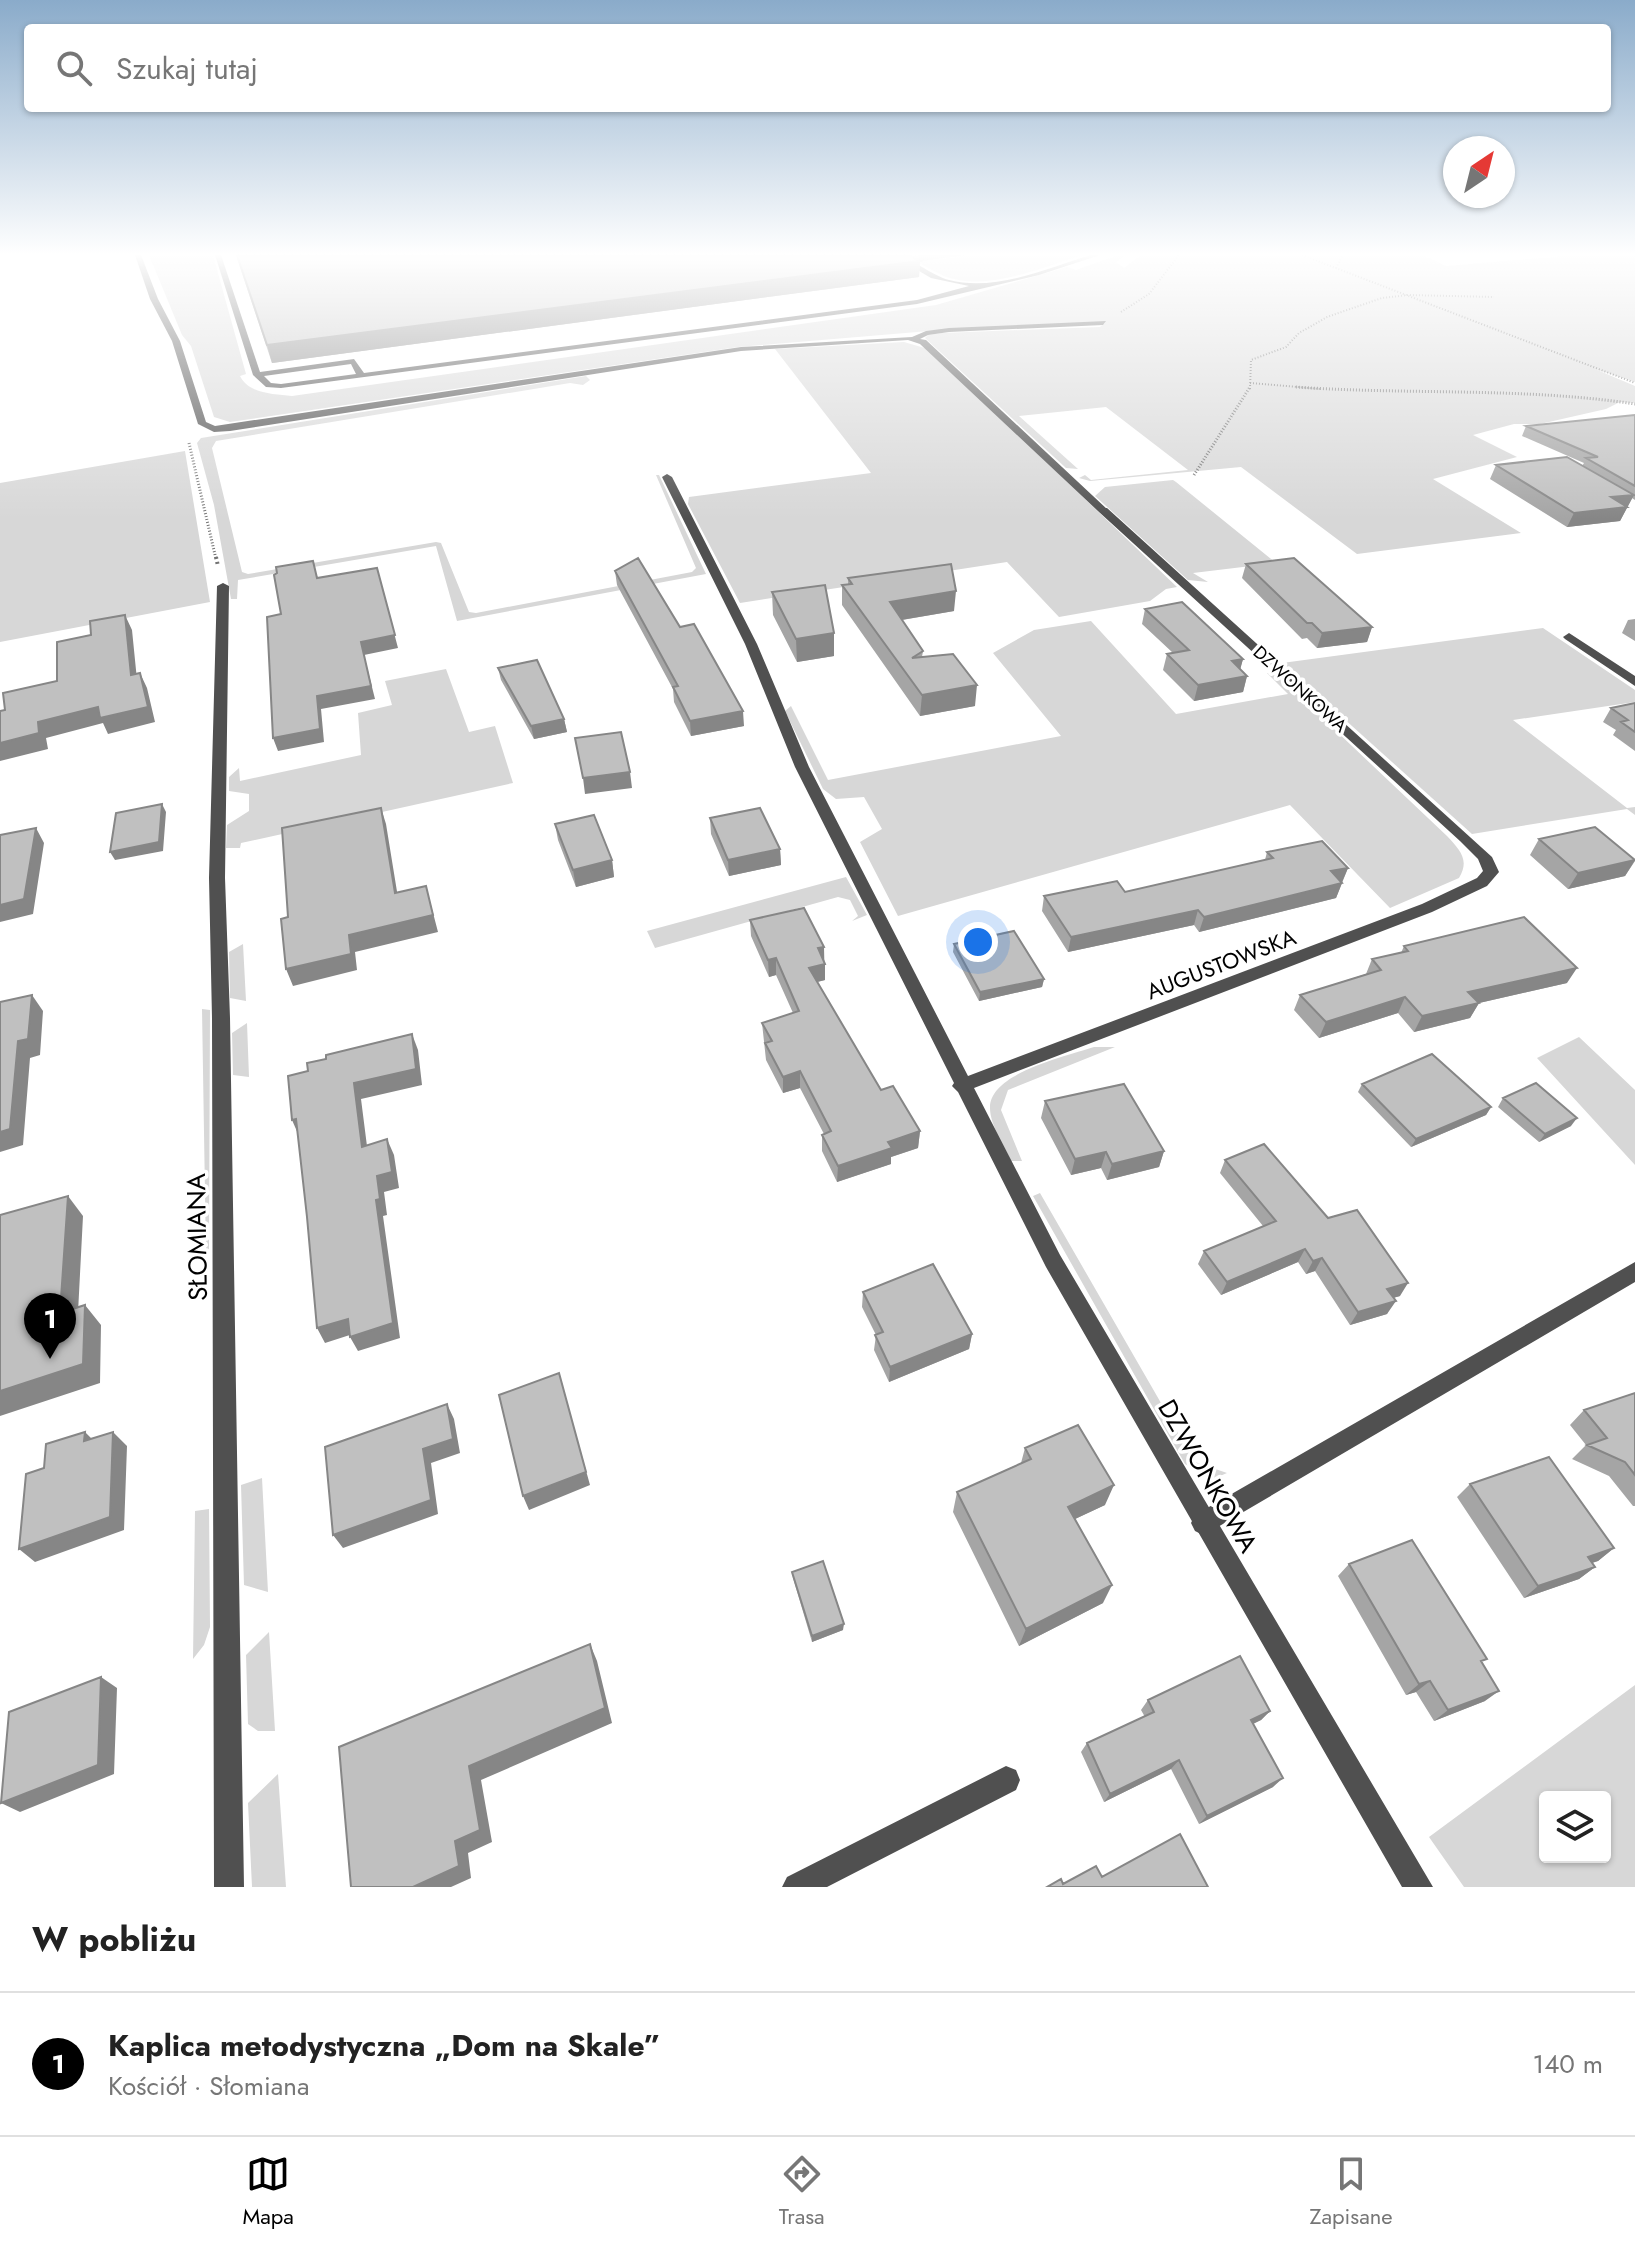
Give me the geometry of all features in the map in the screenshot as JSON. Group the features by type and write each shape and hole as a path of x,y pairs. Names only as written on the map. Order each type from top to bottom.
{"street":[{"path":"177,343 202,424 207,427 245,426 761,347 836,343"},
{"path":"247,343 257,375 269,385 281,386 613,343"},
{"name":"DZWONKOWA","path":"924,343 1103,510 1465,838 1485,857 1491,872"},
{"path":"257,375 354,361 362,377"},
{"name":"DZWONKOWA","path":"667,477 751,644 802,767 961,1086 1053,1261 1418,1887"},
{"name":"SŁOMIANA","path":"223,586 217,878 229,1887"},
{"path":"1569,637 1635,682"},
{"name":"AUGUSTOWSKA","path":"961,1086 1427,908 1482,882 1491,872"},
{"path":"1203,1523 1635,1271"},
{"path":"797,1887 1006,1780"}],"path":[{"path":"1194,475 1231,414 1246,397 1251,360 1290,343"},
{"path":"1532,343 1635,383"},
{"path":"1250,383 1378,393 1581,396 1635,404"},
{"path":"207,427 191,437 189,442 223,586"}],"shaded area":[{"path":"189,343 237,343 246,374 240,376 244,382 255,390 292,396 667,343 785,343 738,347 230,422 214,417"},
{"path":"908,343 928,349 1177,587 1166,589 1150,601 1059,617 1007,562 740,603 688,504 689,497 871,473 775,349"},
{"path":"930,343 1635,343 1635,382 1595,369 1635,386 1635,403 1620,402 1606,409 1540,424 1514,424 1473,435 1517,457 1433,479 1521,533 1357,554 1241,467 1090,481 1079,478 1085,475 1091,480 1188,470 1106,407 1019,416 1078,469 1066,468"},
{"path":"586,376 590,380 583,385 570,383 216,441 212,448 242,572 248,574 436,542 441,543 469,612 476,613 692,572 696,568 656,475 659,475 706,574 457,621 436,546 238,580 237,599 231,599 214,505 197,443 201,438"},
{"path":"185,451 210,602 0,642 0,483"},
{"path":"1173,480 1276,563 1193,573 1208,582 1188,580 1095,496 1105,487"},
{"path":"1091,621 1176,714 1288,694 1267,673 1276,674 1452,841 1463,860 1459,878 1390,908 1290,805 898,916 860,842 882,829 864,797 836,799 823,789 785,711 791,706 828,780 1061,736 993,653 1034,630"},
{"path":"1543,628 1635,690 1635,702 1513,720 1627,808 1635,807 1635,815 1627,809 1472,834 1282,663"},
{"path":"446,669 469,732 495,726 513,783 241,843 240,848 226,848 227,825 249,811 249,794 229,791 229,777 239,768 240,781 361,755 358,713 392,705 385,681"},
{"path":"846,877 867,915 852,921 858,916 850,900 838,897 655,948 647,931"},
{"path":"243,944 246,1001 230,998 229,952"},
{"path":"202,1009 210,1010 209,1252 206,1255"},
{"path":"247,1023 249,1077 233,1075 232,1033"},
{"path":"1579,1037 1635,1090 1635,1165 1537,1058"},
{"path":"1094,1047 1115,1047 1008,1090 1001,1110 1022,1161 1011,1161 992,1121 990,1108 993,1096 1015,1076"},
{"path":"1040,1193 1195,1462 1227,1473 1213,1479 1185,1464 1033,1196"},
{"path":"262,1478 268,1592 244,1585 241,1485"},
{"path":"209,1509 210,1627 204,1645 193,1659 195,1511"},
{"path":"269,1632 275,1731 258,1731 248,1724 246,1655"},
{"path":"1635,1685 1635,1887 1464,1887 1429,1837"},
{"path":"278,1774 286,1887 252,1887 248,1803"}],"building":[{"path":"1635,415 1635,486 1586,458 1598,457 1526,426"},
{"path":"1567,457 1634,495 1611,497 1627,507 1574,513 1496,465"},
{"path":"638,558 680,627 694,624 743,711 690,721 673,687 678,686 615,571"},
{"path":"1294,558 1372,627 1322,633 1312,623 1307,623 1246,564"},
{"path":"313,561 317,578 377,568 395,635 361,642 371,686 317,696 320,729 273,738 267,617 281,614 274,575 277,573 276,567"},
{"path":"951,564 956,591 890,602 923,651 912,658 953,654 977,685 922,695 842,585 852,584 848,578"},
{"path":"825,585 834,633 796,639 772,592"},
{"path":"1182,602 1243,659 1232,661 1247,676 1198,685 1167,654 1189,650 1145,609"},
{"path":"125,615 131,675 140,673 148,707 100,718 98,707 38,722 39,733 0,743 0,711 5,710 3,693 57,681 57,642 91,635 90,621"},
{"path":"537,660 564,719 531,726 498,668"},
{"path":"1635,703 1635,732 1621,722 1628,720 1611,708"},
{"path":"621,732 630,772 583,778 575,738"},
{"path":"162,804 159,842 110,852 116,813"},
{"path":"381,808 395,893 426,886 433,915 349,935 351,954 286,969 281,919 288,917 282,828"},
{"path":"760,808 780,849 728,860 710,818"},
{"path":"594,815 612,860 573,870 555,824"},
{"path":"1595,827 1635,860 1578,873 1539,839"},
{"path":"36,828 24,899 0,905 0,835"},
{"path":"1322,841 1348,868 1331,871 1342,883 1204,917 1198,910 1071,937 1044,896 1117,881 1125,892 1273,858 1267,852"},
{"path":"804,908 824,947 818,948 825,964 809,968 881,1090 893,1086 920,1131 888,1142 892,1148 838,1166 822,1135 831,1131 800,1071 783,1077 765,1043 772,1041 762,1023 799,1011 776,958 768,960 750,920"},
{"path":"1524,917 1577,968 1468,992 1479,1003 1422,1016 1405,997 1326,1022 1300,995 1381,970 1372,959 1408,951 1404,946"},
{"path":"1014,931 1044,979 980,992 954,944"},
{"path":"32,995 28,1039 18,1041 10,1129 0,1132 0,1002"},
{"path":"412,1034 416,1069 354,1083 362,1147 387,1139 392,1172 377,1176 380,1199 376,1200 393,1323 350,1337 348,1319 317,1328 296,1119 292,1120 288,1076 308,1071 307,1063 326,1059 326,1055"},
{"path":"1432,1054 1491,1107 1416,1139 1362,1084"},
{"path":"1536,1083 1577,1118 1545,1134 1503,1098"},
{"path":"1124,1084 1164,1151 1112,1164 1106,1152 1075,1159 1045,1101"},
{"path":"1264,1144 1328,1218 1357,1210 1408,1283 1387,1289 1396,1301 1358,1312 1322,1258 1313,1261 1305,1249 1227,1282 1204,1251 1276,1221 1225,1160"},
{"path":"68,1196 60,1313 85,1305 83,1364 0,1391 0,1215"},
{"path":"933,1264 972,1334 890,1367 875,1335 883,1332 863,1292"},
{"path":"559,1373 586,1472 523,1496 499,1395"},
{"path":"1635,1393 1635,1475 1625,1462 1587,1445 1607,1438 1584,1410"},
{"path":"447,1404 453,1439 423,1449 431,1500 333,1535 325,1447"},
{"path":"1078,1425 1114,1485 1068,1507 1112,1585 1026,1629 957,1492 1031,1459 1025,1448"},
{"path":"85,1432 84,1441 113,1432 110,1517 19,1549 26,1474 44,1468 46,1444"},
{"path":"1549,1457 1614,1548 1588,1557 1595,1567 1538,1586 1470,1484"},
{"path":"1412,1540 1487,1659 1481,1661 1499,1691 1448,1710 1430,1681 1419,1684 1349,1564"},
{"path":"823,1561 844,1624 812,1636 792,1572"},
{"path":"590,1644 605,1708 469,1766 480,1830 455,1841 459,1866 413,1887 351,1887 339,1747"},
{"path":"1240,1656 1270,1711 1251,1720 1283,1778 1207,1816 1179,1760 1110,1794 1087,1743 1154,1712 1148,1700"},
{"path":"101,1677 98,1765 1,1803 9,1712"},
{"path":"1180,1834 1208,1887 1047,1887 1061,1879 1063,1884 1096,1866 1102,1877"}],"place":[{"name":"Kaplica metodystyczna „Dom na Skale”","path":"50,1359"}]}
